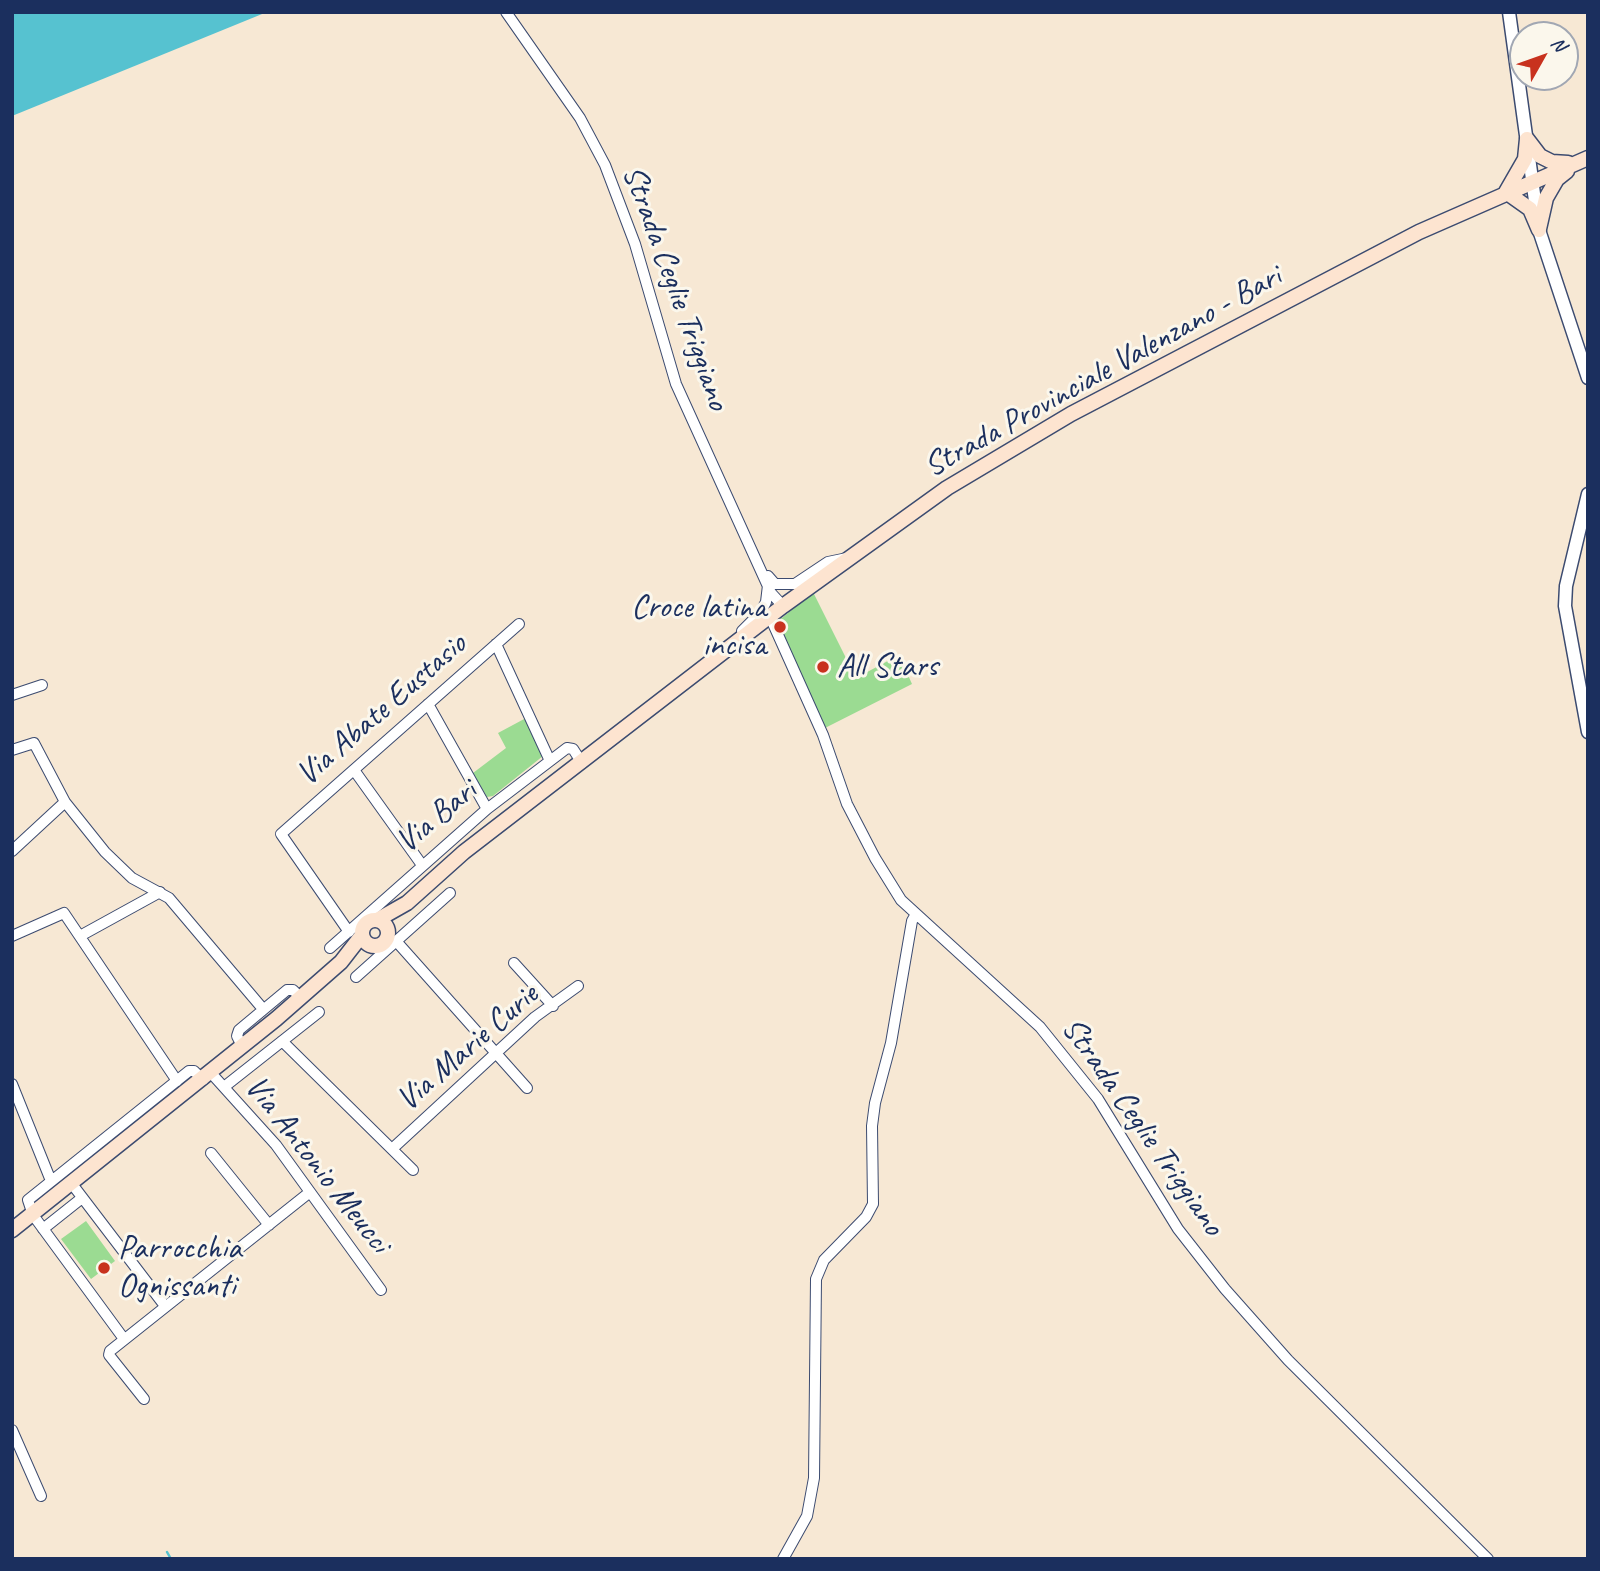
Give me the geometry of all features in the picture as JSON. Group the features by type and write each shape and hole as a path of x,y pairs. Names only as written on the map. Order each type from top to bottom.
{"main road":[{"path":"1527,139 1540,156 1552,162 1582,161"},
{"path":"1527,139 1525,159 1506,192 1530,209 1539,230"},
{"path":"1539,230 1546,198 1557,180 1582,161"},
{"name":"Strada Provinciale Valenzano - Bari","path":"653,707 848,558 947,488 1071,414 1419,232 1582,161"},
{"name":"Via Bari","path":"12,1230 207,1077 301,998 464,852 653,707"}],"street":[{"path":"1509,12 1539,230 1588,378"},
{"name":"Strada Ceglie Triggiano","path":"508,16 580,118 605,166 632,233 676,384 771,584 774,597 783,607"},
{"path":"1588,494 1566,586 1565,606 1588,732"},
{"path":"730,649 743,630 760,613 771,584 795,584 828,562 848,558"},
{"name":"Strada Ceglie Triggiano","path":"770,617 823,735 860,831 901,900 1040,1027 1098,1099 1178,1229 1225,1289 1289,1360 1488,1559"},
{"name":"Via Abate Eustasio","path":"374,934 281,834 519,624"},
{"path":"496,644 550,761"},
{"path":"12,695 42,685"},
{"path":"428,704 487,809"},
{"path":"12,751 34,743 65,802 122,870 174,903 263,1009"},
{"name":"Via Bari","path":"356,977 374,934 422,865 487,809 569,747 582,762"},
{"path":"354,770 422,865"},
{"path":"530,777 542,793"},
{"path":"12,851 65,802"},
{"path":"80,936 160,892"},
{"name":"Via Bari","path":"330,948 374,934 450,893"},
{"path":"12,936 64,913 177,1081"},
{"path":"783,1559 807,1516 814,1478 816,1279 824,1259 866,1217 873,1204 872,1126 875,1103 891,1043 912,921 916,914"},
{"path":"374,934 496,1053 527,1088"},
{"path":"514,964 553,1006"},
{"name":"Via Marie Curie","path":"392,1149 535,1017 578,986"},
{"name":"Via Bari","path":"246,1044 237,1032 263,1009 289,990 301,998"},
{"path":"224,1087 319,1012"},
{"path":"276,1019 286,1038 412,1170"},
{"path":"246,1044 262,1057"},
{"path":"124,1339 33,1215 28,1200 191,1070 207,1077"},
{"name":"Via Antonio Meucci","path":"207,1077 224,1087 276,1145 381,1290"},
{"path":"12,1084 51,1181"},
{"path":"211,1153 269,1225"},
{"path":"72,1184 164,1306"},
{"path":"144,1399 109,1355 110,1351 310,1192"},
{"path":"43,1228 82,1198"},
{"path":"13,1437 41,1496"}],"green space":[{"name":"All Stars","path":"813,592 856,678 899,655 912,684 825,728 776,623"},
{"path":"526,718 543,756 493,796 487,797 473,773 506,748 498,733"},
{"path":"86,1221 115,1261 91,1279 61,1239"}],"water":[{"path":"12,12 267,12 12,116"}],"waterway":[{"path":"167,1552 171,1559"}],"place":[{"name":"Croce latina incisa","path":"780,627"},
{"name":"All Stars","path":"823,667"},
{"name":"Parrocchia Ognissanti","path":"104,1268"}]}
